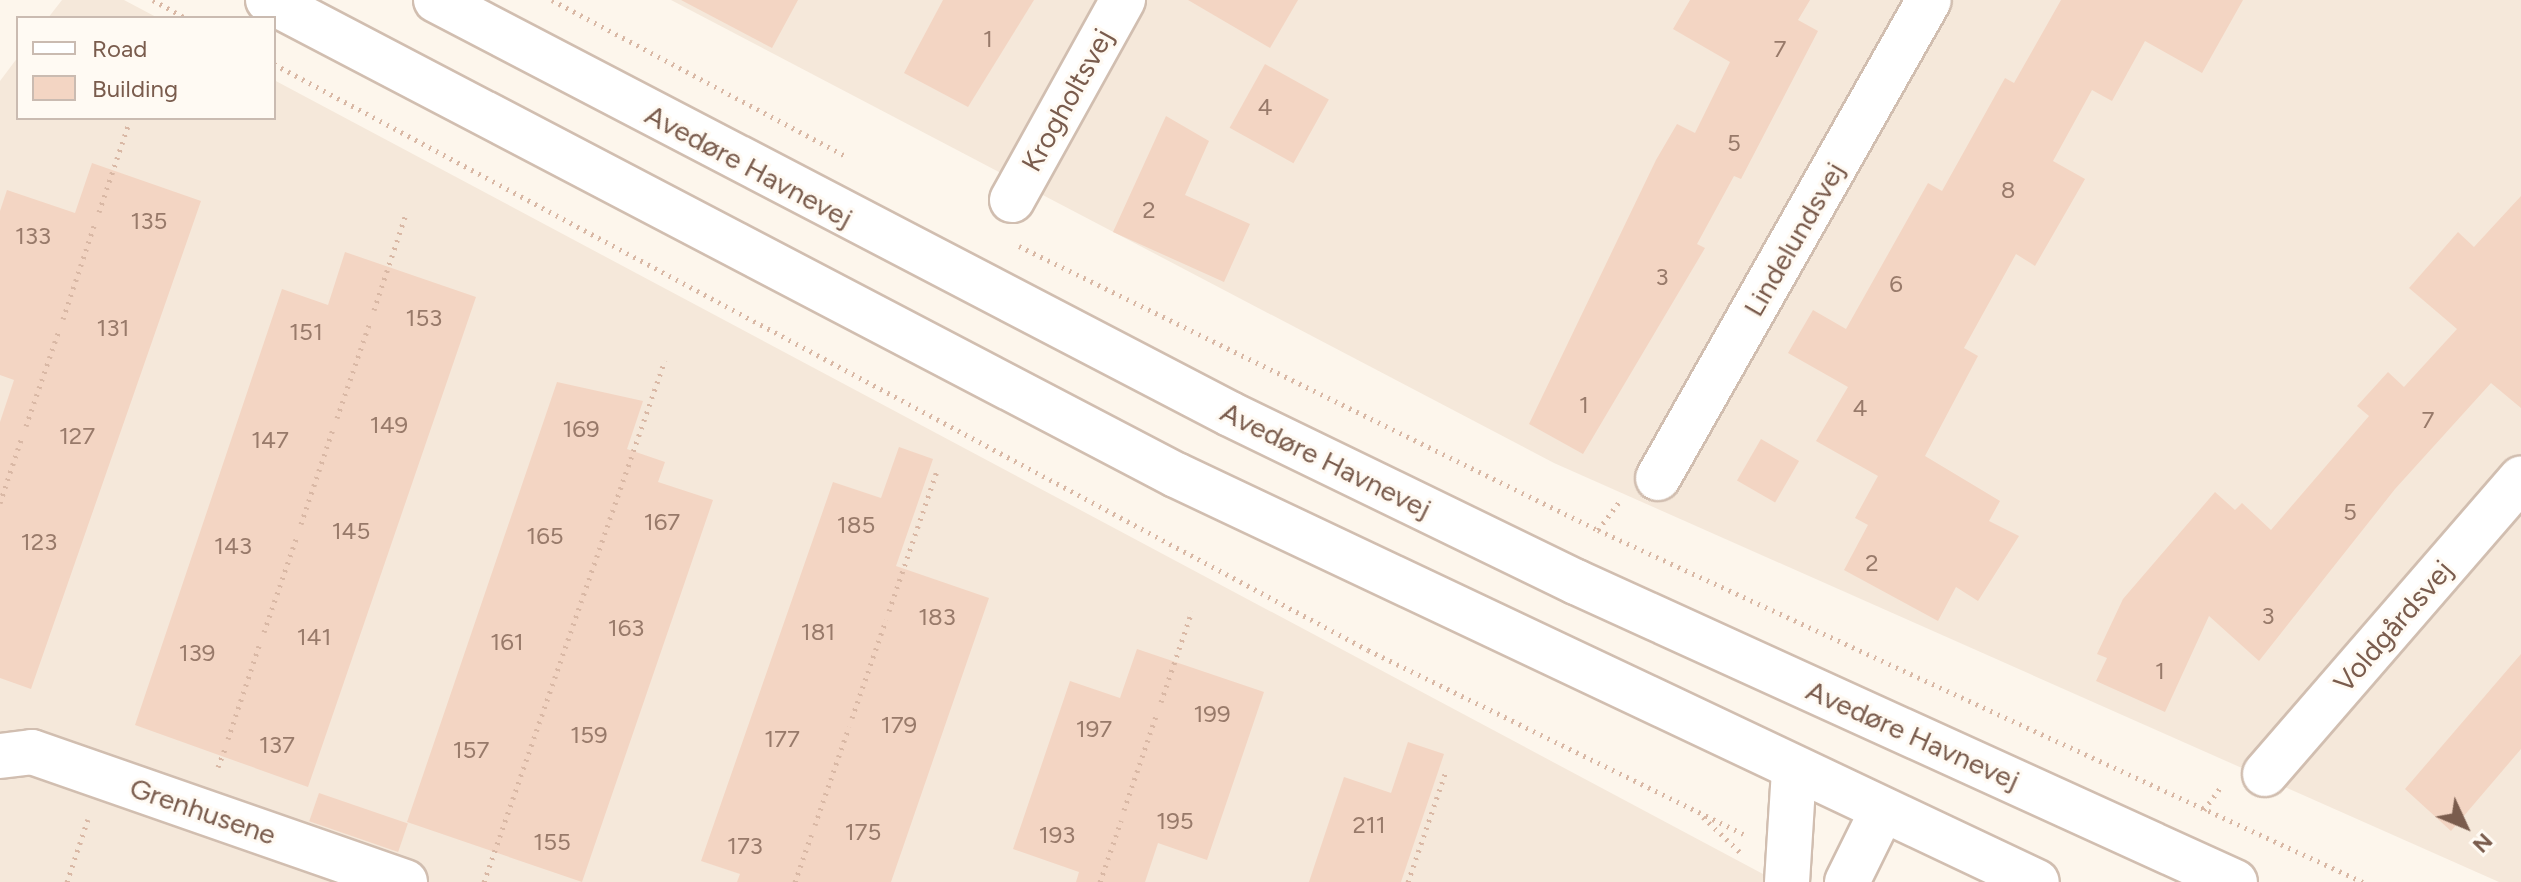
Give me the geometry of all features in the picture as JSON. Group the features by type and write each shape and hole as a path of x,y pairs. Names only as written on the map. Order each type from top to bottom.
{"street":[{"path":"268,0 1176,475 1794,771 2037,882"},
{"name":"Avedøre Havnevej","path":"436,0 1230,414 1576,582 2235,882"},
{"name":"Krogholtsvej","path":"1010,220 1123,0"},
{"name":"Lindelundsvej","path":"1658,478 1929,0"},
{"name":"Voldgårdsvej","path":"2265,774 2521,478"},
{"name":"Grenhusene","path":"0,756 32,752 405,882"},
{"path":"1789,870 1794,771"},
{"path":"1847,882 1882,811"}],"path":[{"path":"153,0 182,16"},
{"path":"552,0 854,161"},
{"path":"276,65 1368,650 1696,811 1789,870"},
{"path":"99,212 129,123"},
{"path":"374,310 406,214"},
{"path":"1010,220 1584,524 2363,882"},
{"path":"63,319 95,223"},
{"path":"337,418 370,322"},
{"path":"26,426 59,330"},
{"path":"484,882 665,360"},
{"path":"301,524 333,429"},
{"path":"0,503 22,437"},
{"path":"889,611 938,468"},
{"path":"264,632 297,536"},
{"path":"1161,702 1192,611"},
{"path":"852,718 886,620"},
{"path":"228,739 260,643"},
{"path":"1124,810 1157,713"},
{"path":"815,825 849,727"},
{"path":"1408,882 1446,771"},
{"path":"67,882 102,776"},
{"path":"1696,811 1741,852 1744,867"},
{"path":"1100,882 1121,821"},
{"path":"795,882 812,833"}],"shaded area":[{"path":"62,0 124,0 154,16 50,16"},
{"path":"671,0 2521,0 2521,882 2499,882 1554,463"},
{"path":"16,60 16,120 276,120 276,81 1778,882 0,882 0,81"}],"building":[{"path":"681,0 798,0 772,48"},
{"path":"943,0 1034,0 968,107 904,73"},
{"path":"1188,0 1298,0 1270,48"},
{"path":"1690,0 1810,0 1798,20 1818,31 1741,179 1734,176 1697,244 1705,248 1583,454 1529,424 1656,160 1677,124 1695,133 1730,62 1673,29"},
{"path":"2061,0 2243,0 2202,73 2145,41 2112,101 2092,90 2053,161 2085,179 2035,266 2016,254 1964,348 1978,356 1925,456 2000,501 1989,521 2019,536 1978,601 1956,587 1938,621 1844,570 1868,525 1855,518 1878,476 1816,441 1848,387 1788,353 1813,310 1846,329 1928,183 1942,191 2005,78 2014,83"},
{"path":"1265,64 1329,99 1293,163 1230,128"},
{"path":"1166,116 1209,141 1185,195 1250,224 1224,282 1113,232"},
{"path":"92,163 201,201 31,689 0,678 0,422 14,380 0,375 0,211 7,190 75,213"},
{"path":"2521,196 2521,408 2491,383 2395,489 2259,661 2209,616 2165,712 2096,681 2107,658 2097,654 2123,599 2215,492 2235,510 2242,503 2271,530 2369,416 2357,406 2388,372 2404,387 2457,329 2409,288 2458,232 2474,247"},
{"path":"345,252 476,297 308,787 135,725 282,289 328,305"},
{"path":"557,382 643,401 627,449 665,462 658,482 713,500 582,882 407,822"},
{"path":"1761,439 1799,461 1775,503 1737,481"},
{"path":"899,447 933,459 896,566 989,598 891,882 737,882 740,874 701,861 833,482 881,498"},
{"path":"1137,649 1264,692 1207,860 1158,843 1145,882 1076,882 1079,872 1013,849 1070,681 1120,698"},
{"path":"2521,654 2521,749 2451,831 2405,789"},
{"path":"1408,742 1444,754 1401,882 1309,882 1344,777 1391,793"},
{"path":"319,793 408,824 398,852 309,821"}]}
